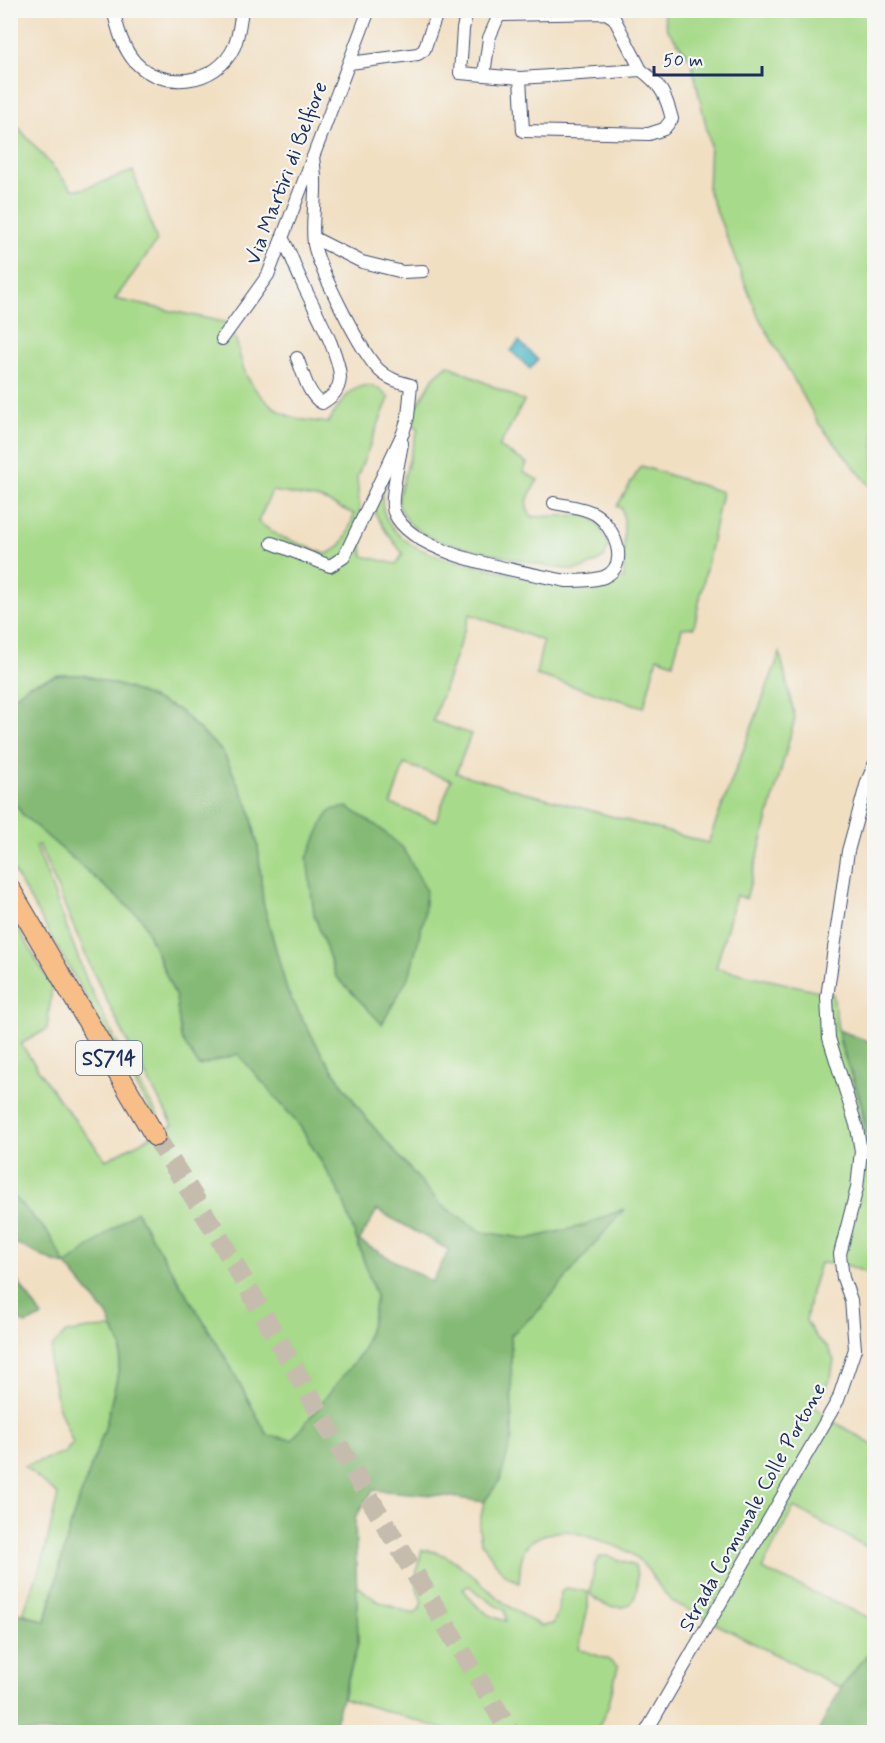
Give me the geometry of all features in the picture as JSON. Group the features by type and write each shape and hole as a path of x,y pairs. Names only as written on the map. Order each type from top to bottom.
{"highway":[{"name":"SS714","path":"10,889 155,1136"}],"street":[{"path":"113,10 125,48 136,63 165,79 193,80 219,66 228,57 235,46 242,10"},
{"name":"Via Martiri di Belfiore","path":"222,339 268,276 369,10"},
{"path":"350,63 418,54 423,50 438,10"},
{"path":"467,10 463,28 460,73 520,78 641,70"},
{"path":"484,75 489,38 499,15 606,13 614,18 641,70 655,80 666,97 672,119 664,129 650,134 523,131 520,78"},
{"path":"313,157 316,180 314,245 326,277 368,358 380,371 393,380 411,385 408,417 393,498 394,512 412,534 457,556 566,581 582,581 609,573 617,560 618,552 617,542 605,523 595,514 580,508 554,503"},
{"path":"282,238 291,252 299,277 339,367 339,387 333,396 322,403 313,396 297,358"},
{"path":"314,238 362,262 403,272 423,271"},
{"path":"272,543 330,566 344,557 404,433"},
{"name":"Strada Comunale Colle Portone","path":"646,1732 838,1400 855,1349 851,1300 843,1278 840,1254 857,1188 861,1151 857,1128 829,1038 827,997 848,851 874,765"}],"green space":[{"path":"663,11 874,11 874,491 819,424 758,316 708,190 710,143 691,60 667,29"},
{"path":"11,119 72,189 83,189 133,171 157,241 115,299 228,323 235,336 245,372 253,386 272,406 295,418 328,423 348,395 361,386 378,388 389,398 357,477 363,556 396,564 403,554 372,508 386,475 382,498 383,509 387,520 396,532 407,541 420,549 448,559 522,577 543,579 624,579 624,520 622,509 617,506 641,466 722,492 694,627 682,628 673,663 657,657 644,707 536,675 543,641 470,614 433,721 471,734 456,773 708,843 780,653 795,718 746,899 736,895 716,968 833,994 840,1044 861,1104 870,1169 871,1200 874,1201 874,1276 847,1265 820,1263 811,1292 806,1321 817,1338 828,1348 834,1360 831,1377 814,1406 831,1420 874,1446 874,1551 794,1507 762,1569 874,1620 874,1646 841,1688 673,1602 637,1558 625,1550 598,1540 564,1531 543,1535 529,1543 524,1551 519,1583 503,1573 481,1542 479,1527 484,1502 500,1480 511,1335 540,1309 622,1210 582,1226 528,1239 482,1232 440,1204 365,1117 323,1056 287,991 263,902 258,846 249,807 131,689 83,675 59,675 29,685 11,699","holes":["272,491 321,499 354,514 348,533 341,544 326,554 279,536 258,522","404,764 451,780 436,821 391,804","314,914 383,1023 336,976"]},
{"path":"448,365 524,401 499,447 527,463 523,472 538,480 528,499 529,513 533,517 583,515 593,518 606,537 608,547 604,558 585,568 573,570 550,567 438,541 409,523 399,507 399,495 418,429 409,420 434,377"},
{"path":"59,675 83,675 131,689 179,710 223,752 249,807 258,846 263,902 287,991 323,1056 365,1117 440,1204 482,1232 528,1239 582,1226 624,1209 540,1309 511,1335 512,1438 500,1480 484,1502 373,1490 355,1518 358,1644 332,1732 11,1732 11,1611 46,1622 72,1520 105,1428 122,1349 107,1315 66,1265 136,1211 202,1318 268,1435 292,1440 362,1352 372,1321 376,1296 342,1197 300,1126 238,1054 199,1066 181,1038 176,998 142,919 23,815 11,798 11,699 29,685","holes":["377,1210 449,1250 432,1282 359,1241"]},
{"path":"11,798 23,815 142,919 176,998 181,1038 238,1053 300,1126 342,1197 376,1297 372,1321 362,1352 292,1440 268,1435 229,1364 137,1212 66,1265 48,1233 11,1194 10,914 52,987 47,1029 21,1044 54,1093 106,1160 173,1125 131,1049 92,970 39,845 36,846 88,984 115,1039 162,1123 160,1127 11,866"},
{"path":"347,807 377,826 403,848 426,890 424,917 410,974 382,1024 336,976 314,914 307,858 331,810"},
{"path":"838,1030 874,1043 874,1201 871,1200 869,1151 864,1114"},
{"path":"11,1194 48,1233 66,1265 54,1262 11,1241"},
{"path":"10,1270 42,1317 26,1324 11,1318"},
{"path":"113,1328 122,1349 117,1378 105,1428 72,1520 45,1622 23,1613 43,1559 58,1495 24,1466 64,1453 73,1443 58,1406 49,1365 52,1347 66,1333"},
{"path":"422,1550 444,1555 454,1561 507,1605 541,1626 553,1624 561,1592 567,1588 588,1592 588,1607 579,1649 607,1659 618,1667 608,1707 596,1732 453,1732 343,1698 358,1644 356,1585 377,1601 413,1614 419,1611 422,1601 416,1583","holes":["469,1586 505,1610 506,1621 481,1609 463,1588"]},
{"path":"608,1556 635,1566 637,1590 634,1599 627,1606 609,1606 590,1593 595,1564 599,1557"},
{"path":"874,1646 874,1732 818,1732 841,1688"}],"water":[{"path":"519,341 538,360 530,369 511,351"}],"tunnel":[{"path":"155,1136 214,1229 355,1474 510,1732"}]}
